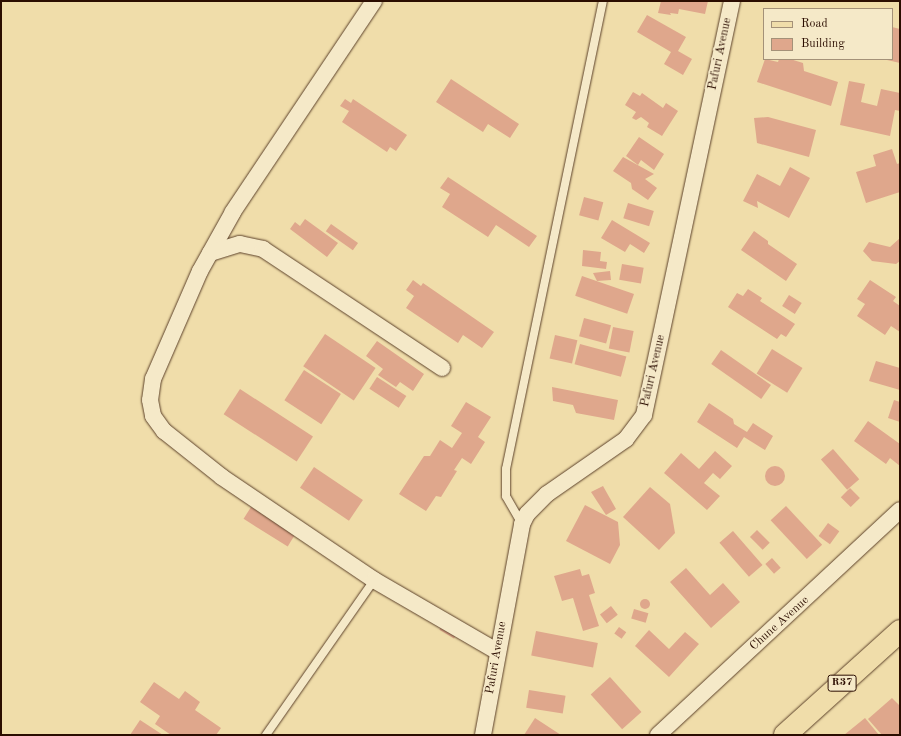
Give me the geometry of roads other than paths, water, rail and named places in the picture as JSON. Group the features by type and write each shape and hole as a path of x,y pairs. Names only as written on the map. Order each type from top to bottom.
{"main road":[{"name":"R37","path":"785,735 900,631"}],"street":[{"path":"374,1 233,212 210,253 153,379 150,400 153,416 164,431 222,477 374,580 498,652"},
{"name":"Pafuri Avenue","path":"483,735 522,524 527,514 547,494 626,439 644,415 732,1"},
{"path":"210,253 240,244 263,249 442,368"},
{"name":"Chune Avenue","path":"658,735 900,510"}],"lane":[{"path":"522,524 506,496 506,469 603,1"},
{"path":"266,735 374,580"}]}
